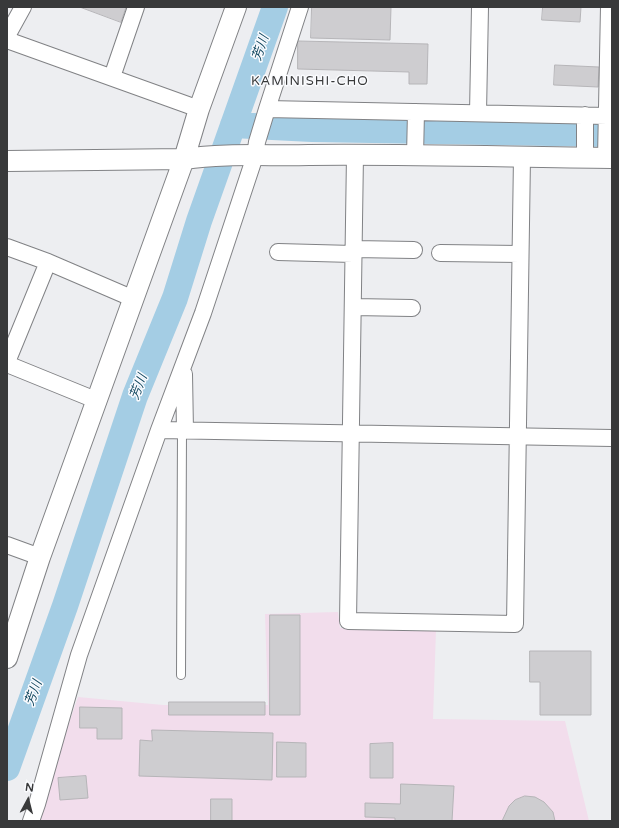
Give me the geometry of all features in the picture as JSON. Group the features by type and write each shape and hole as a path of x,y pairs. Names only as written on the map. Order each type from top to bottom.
{"street":[{"path":"7,36 23,7"},
{"path":"112,77 136,7"},
{"path":"31,821 38,804 79,655 159,430 203,314 253,151 300,7"},
{"path":"478,113 480,7"},
{"path":"7,161 190,158 253,151 355,155 415,147 522,157 584,151 608,154 607,119 609,7"},
{"path":"7,658 11,634 98,401 134,299 190,158 199,109 232,8"},
{"path":"7,40 199,109"},
{"path":"266,113 416,115 478,113 607,119"},
{"path":"415,147 416,115"},
{"path":"584,151 585,119"},
{"path":"355,155 348,621 491,624 515,624 522,157"},
{"path":"7,247 48,262 134,299"},
{"path":"278,252 414,250"},
{"path":"440,253 520,254"},
{"path":"48,262 7,363 98,401"},
{"path":"352,307 412,308"},
{"path":"184,364 184,430"},
{"path":"159,430 612,438"},
{"path":"7,545 40,557"}],"lane":[{"path":"182,675 184,430"}],"shaded area":[{"path":"338,612 340,628 436,630 433,719 565,721 589,821 35,821 78,697 163,705 268,705 265,614"}],"building":[{"path":"80,7 126,7 121,22"},
{"path":"312,7 391,7 390,40 311,38"},
{"path":"543,7 581,7 580,22 542,20"},
{"path":"298,41 428,44 427,84 409,84 409,72 298,69"},
{"path":"555,65 599,67 598,87 554,85"},
{"path":"270,615 300,615 300,715 270,715"},
{"path":"530,651 591,651 591,715 540,715 540,682 530,682"},
{"path":"169,702 265,702 265,715 169,715"},
{"path":"80,707 122,708 122,739 97,739 97,728 80,728"},
{"path":"152,730 273,733 272,780 139,776 140,740 152,741"},
{"path":"277,742 306,743 306,777 277,777"},
{"path":"393,743 393,778 370,778 370,744"},
{"path":"86,776 88,798 60,800 58,778"},
{"path":"401,784 454,786 452,821 395,821 395,818 365,817 365,803 400,804"},
{"path":"525,796 535,797 544,802 553,812 555,821 502,821 509,806 515,800"},
{"path":"211,799 232,799 232,821 211,821"}],"waterway":[{"name":"芳川","path":"7,768 65,606 135,396 175,298 199,221 275,7"},
{"path":"233,125 312,129 612,134"}],"district":[{"name":"KAMINISHI-CHO","path":"310,82"}]}
